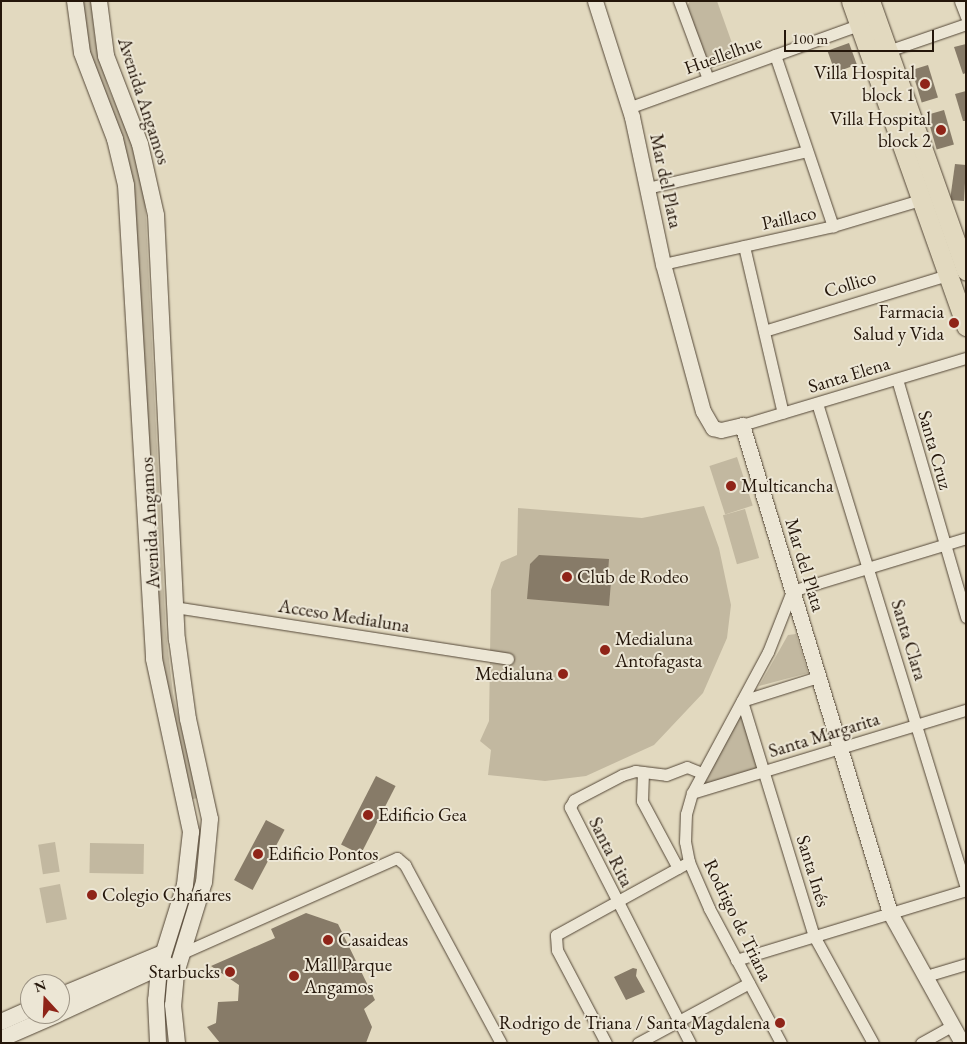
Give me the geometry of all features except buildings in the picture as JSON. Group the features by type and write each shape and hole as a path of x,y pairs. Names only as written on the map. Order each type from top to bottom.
{"main road":[{"name":"Avenida Angamos","path":"75,1 82,53 115,140 126,185 154,659 191,832 185,884 161,961 156,1000 158,1043"},
{"name":"Avenida Angamos","path":"99,1 106,56 140,144 156,215 174,607 182,689 203,779 210,834 204,882 186,948 174,1005 177,1043"},
{"path":"851,1 859,25 879,54 962,246 966,270"},
{"path":"870,1 879,54 920,200 966,326"},
{"path":"920,200 931,206 949,246 962,246"},
{"path":"70,1008 186,948"},
{"path":"70,993 161,961"},
{"path":"1,1022 20,1013"},
{"path":"1,1039 36,1024"}],"street":[{"name":"Mar del Plata","path":"595,1 628,108 663,264 709,424 721,430 742,425 890,913 962,1043"},
{"path":"680,1 708,79"},
{"path":"960,1 966,17"},
{"path":"879,54 966,24"},
{"name":"Huellelhue","path":"628,108 859,25"},
{"path":"775,55 833,226"},
{"path":"647,188 807,150"},
{"name":"Paillaco","path":"663,264 833,226 920,200"},
{"path":"744,246 783,413"},
{"name":"Collico","path":"764,331 947,275"},
{"name":"Santa Elena","path":"742,425 966,358"},
{"name":"Santa Cruz","path":"897,379 966,617"},
{"name":"Santa Clara","path":"817,403 966,889"},
{"path":"792,591 966,538"},
{"name":"Rodrigo de Triana","path":"781,1043 736,960 689,862 685,842 686,814 692,793 768,652 792,591"},
{"name":"Acceso Medialuna","path":"174,607 508,659"},
{"path":"742,701 818,678"},
{"name":"Santa Inés","path":"742,701 814,936 873,1043"},
{"name":"Santa Margarita","path":"692,793 966,710"},
{"name":"Santa Rita","path":"690,1043 616,902 570,807 574,800 622,775 644,772 666,775 687,767 702,773"},
{"path":"644,772 642,801 678,868"},
{"path":"186,948 397,858 406,864 501,1043"},
{"path":"606,1043 557,950 556,935 689,862"},
{"path":"736,960 966,889"},
{"path":"926,976 966,964"},
{"path":"638,1043 749,983"},
{"path":"921,1043 953,1025"}],"shaded area":[{"path":"79,1 91,1 95,39 108,87 129,135 145,198 166,633 173,693 198,798 188,800 158,662 136,238 87,53"},
{"path":"690,1 717,1 738,60 710,69 687,6"},
{"name":"Multicancha","path":"737,457 753,506 725,514 709,466"},
{"name":"Medialuna Antofagasta","path":"704,506 719,548 731,605 727,638 703,693 654,745 586,776 545,781 488,775 491,750 480,741 489,721 491,590 501,562 517,555 518,508 642,518"},
{"name":"Multicancha","path":"745,509 759,558 737,564 723,515"},
{"path":"796,634 808,673 759,686 788,635"},
{"path":"741,713 757,768 704,785"},
{"path":"55,842 60,872 43,874 38,845"},
{"path":"90,843 144,844 143,874 89,873"},
{"path":"60,884 67,919 46,923 39,888"}],"place":[{"name":"Villa Hospital block 1","path":"925,84"},
{"name":"Villa Hospital block 2","path":"941,130"},
{"name":"Farmacia Salud y Vida","path":"954,323"},
{"name":"Multicancha","path":"731,486"},
{"name":"Club de Rodeo","path":"567,577"},
{"name":"Medialuna Antofagasta","path":"605,650"},
{"name":"Medialuna","path":"563,674"},
{"name":"Edificio Gea","path":"368,815"},
{"name":"Edificio Pontos","path":"258,854"},
{"name":"Colegio Chañares","path":"92,895"},
{"name":"Casaideas","path":"328,940"},
{"name":"Starbucks","path":"230,972"},
{"name":"Mall Parque Angamos","path":"294,976"},
{"name":"Rodrigo de Triana / Santa Magdalena","path":"780,1023"}]}
